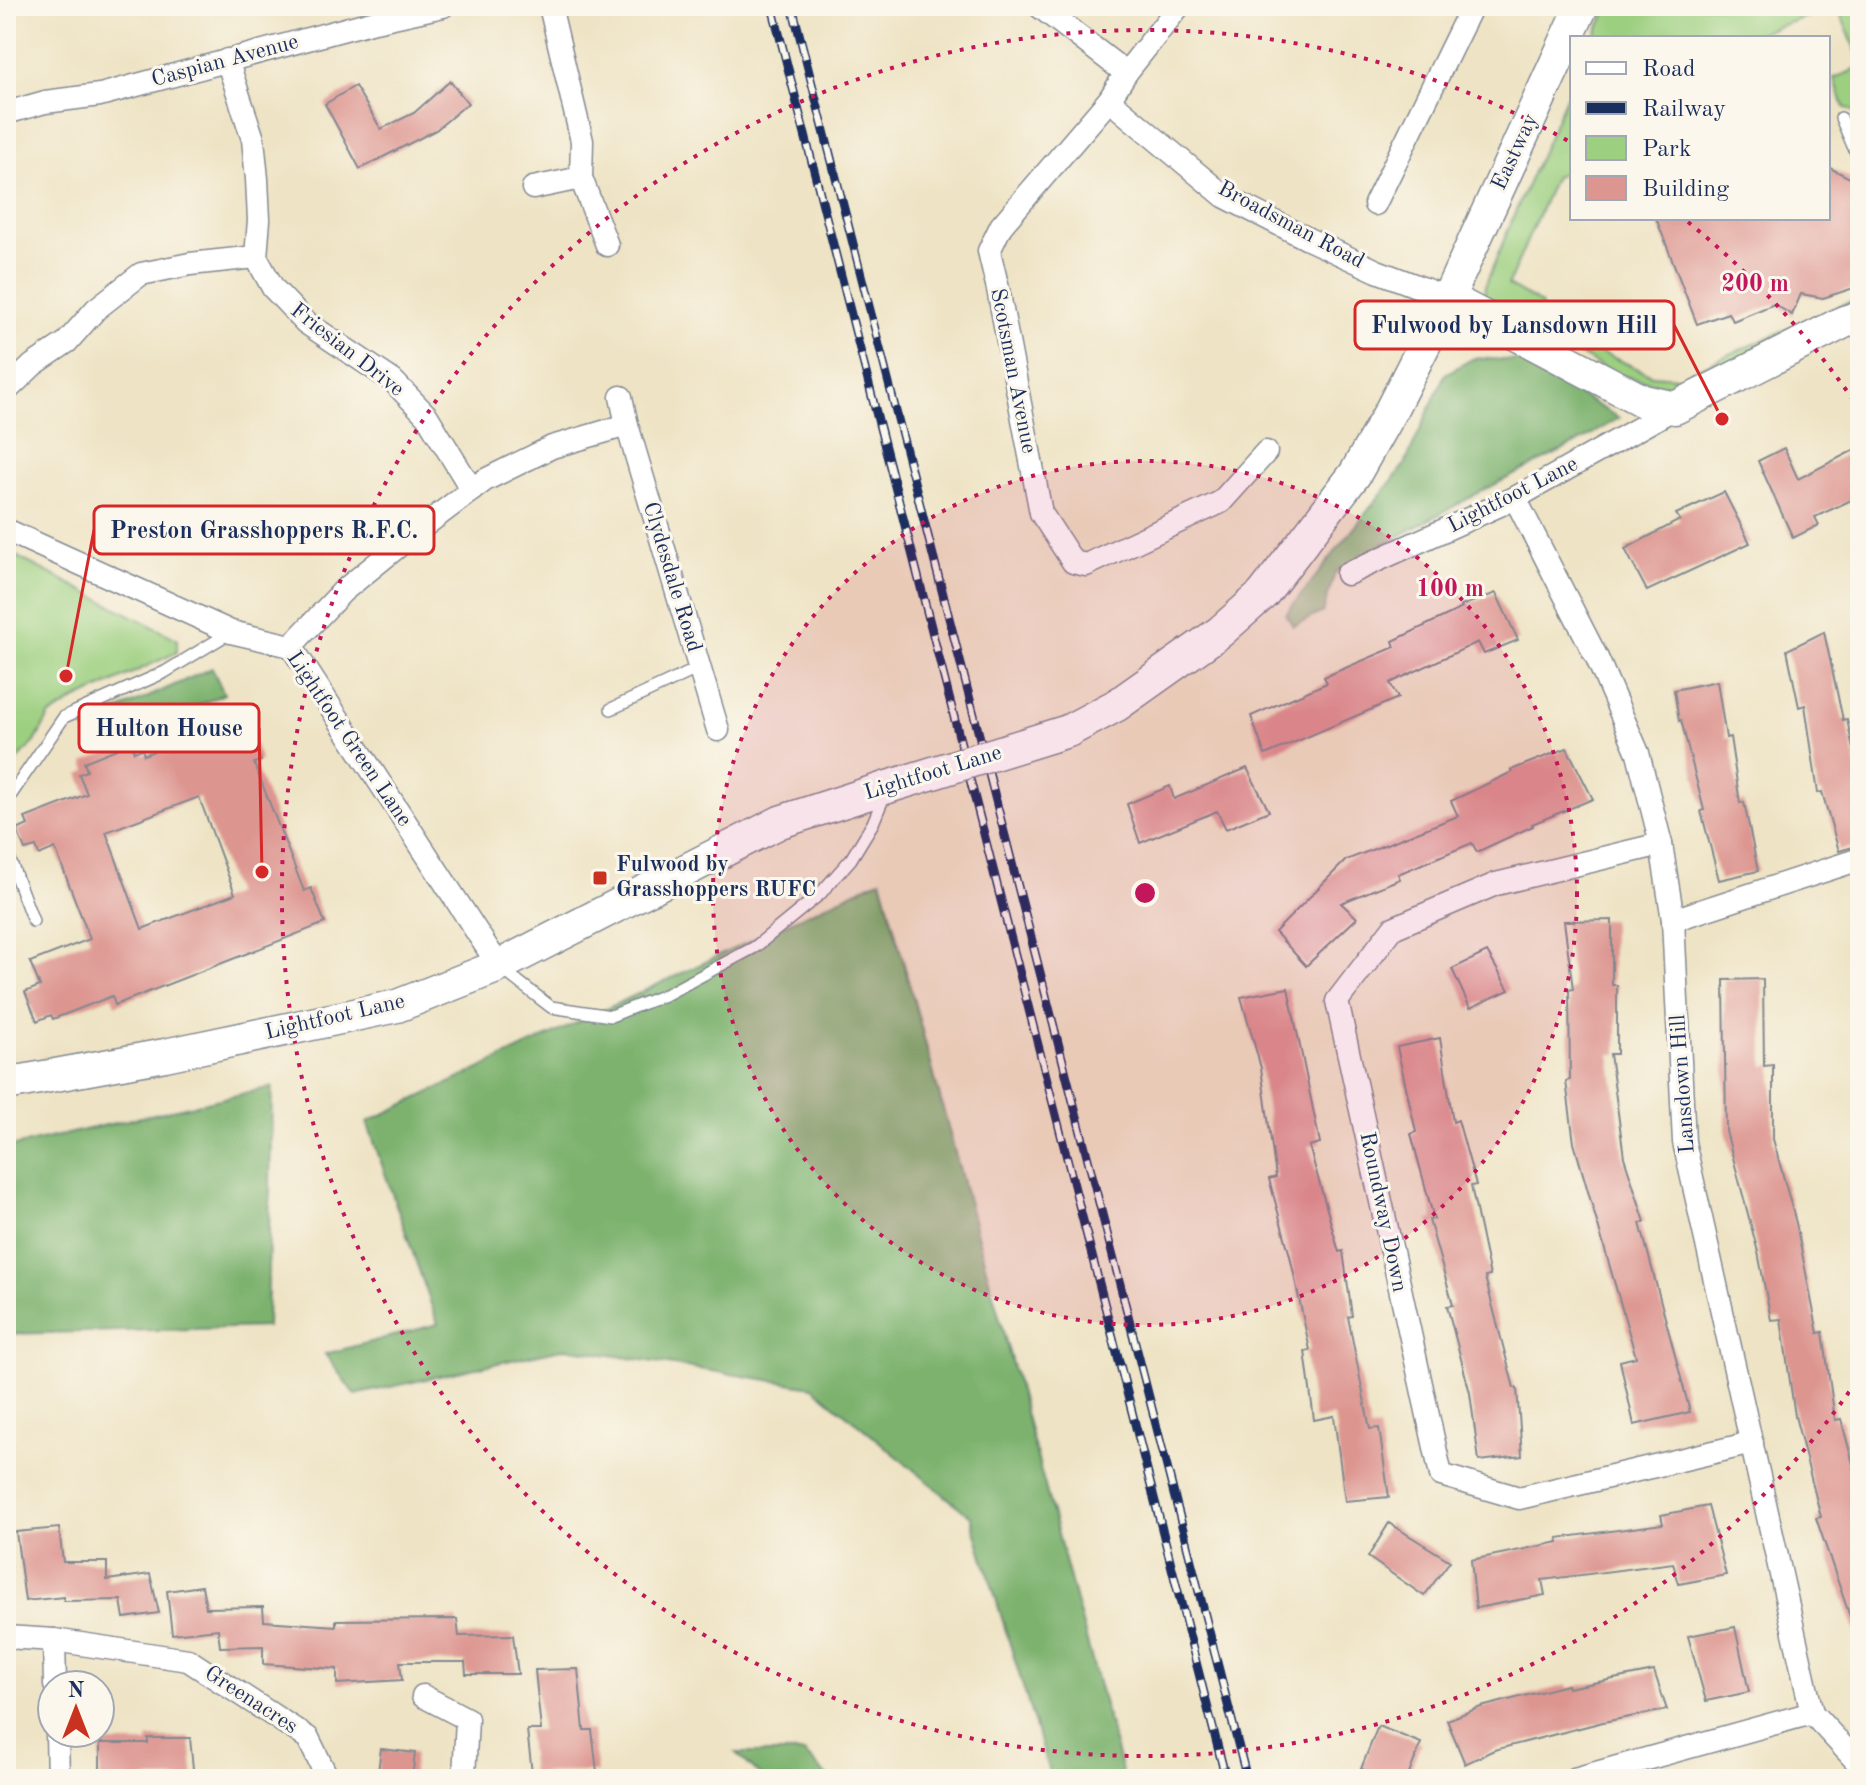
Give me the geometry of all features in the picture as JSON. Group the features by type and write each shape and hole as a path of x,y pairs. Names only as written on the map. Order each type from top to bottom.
{"main road":[{"name":"Eastway","path":"1448,298 1582,6"},
{"path":"1448,298 1643,401 1675,408"},
{"name":"Lightfoot Lane","path":"6,1084 165,1055 397,1006 499,966 780,822 1068,731 1117,705 1220,632 1263,594 1355,474 1448,298"},
{"name":"Lightfoot Lane","path":"1675,408 1844,322 1860,317"}],"street":[{"name":"Caspian Avenue","path":"6,113 45,102 100,95 375,21 443,6"},
{"path":"550,6 582,141 581,178 607,245"},
{"path":"1039,6 1126,73"},
{"name":"Scotsman Avenue","path":"1179,6 1126,73 1109,100 1001,226 989,251 1041,513 1073,562 1086,565 1221,502 1266,452"},
{"path":"1375,204 1472,6"},
{"path":"6,391 33,365 67,342 96,309 141,274 190,264 256,257 259,220 253,139 227,60"},
{"name":"Broadsman Road","path":"1109,100 1224,196 1377,271 1448,298"},
{"path":"533,188 581,178"},
{"name":"Friesian Drive","path":"256,257 273,288 305,322 393,381 427,416 472,490"},
{"name":"Clydesdale Road","path":"621,397 718,730"},
{"name":"Lightfoot Lane","path":"1347,574 1515,498 1675,408"},
{"path":"291,646 343,591 485,480 552,447 627,425"},
{"name":"Lansdown Hill","path":"1515,498 1597,658 1638,753 1661,844 1673,920 1684,1142 1812,1713"},
{"name":"Lightfoot Green Lane","path":"6,530 231,632 291,646 499,966"},
{"name":"Roundway Down","path":"1661,844 1496,884 1393,928 1337,1001 1441,1475 1519,1498 1752,1443"},
{"path":"1673,920 1860,859"},
{"name":"Greenacres","path":"6,1637 54,1640 188,1660 308,1738 328,1779"},
{"path":"54,1640 55,1669"},
{"path":"423,1696 467,1719 462,1779"},
{"path":"1574,1779 1812,1713 1860,1765"},
{"path":"57,1749 58,1779"}],"lane":[{"path":"1841,118 1860,162"},
{"path":"6,802 64,717 165,672 231,632"},
{"path":"611,709 699,668"},
{"path":"499,966 551,1007 611,1016 667,994 755,947 820,894 851,859 873,823 888,787"},
{"path":"6,850 33,921"}],"green space":[{"path":"1609,6 1837,6 1751,36 1595,36"},
{"path":"1837,6 1860,6 1860,60"},
{"path":"1860,68 1860,114 1844,107 1834,78"},
{"path":"1570,88 1570,171 1555,176 1508,285 1541,304 1546,328 1652,375 1678,377 1860,298 1860,304 1812,323 1677,388 1614,374 1484,299 1485,286"},
{"path":"1474,358 1521,361 1619,418 1349,563 1335,573 1323,612 1293,626 1286,614 1405,464 1445,374"},
{"path":"6,551 177,639 177,652 75,700 49,716 35,742 6,771"},
{"path":"212,668 224,694 95,752 84,726"},
{"path":"881,879 1124,1779 1050,1779 971,1517 813,1387 566,1348 355,1395 325,1354 438,1324 367,1122"},
{"path":"272,1087 267,1327 6,1334 6,1148"},
{"path":"736,1753 804,1753 830,1779 764,1779"}],"building":[{"path":"450,81 468,103 436,130 360,169 325,104 355,86 381,129 414,113"},
{"path":"1830,168 1860,183 1860,257 1857,264 1860,286 1823,298 1801,294 1792,315 1774,304 1733,321 1728,313 1697,324 1657,220 1830,220"},
{"path":"1860,447 1860,496 1815,517 1819,525 1793,538 1758,461 1784,448 1798,479"},
{"path":"1724,492 1750,543 1647,591 1625,549 1680,520 1676,514"},
{"path":"1496,593 1518,640 1484,654 1478,642 1390,683 1398,698 1265,755 1251,716 1327,683 1324,677 1395,647 1393,641 1461,606"},
{"path":"1824,632 1860,784 1860,845 1839,851 1822,792 1818,793 1805,705 1799,707 1787,650"},
{"path":"1717,681 1726,738 1730,737 1740,803 1744,802 1758,871 1719,880 1674,690"},
{"path":"242,711 261,761 254,763 304,891 311,888 325,923 115,1005 112,996 53,1019 51,1015 37,1021 25,992 40,986 30,962 90,939 55,848 39,855 36,847 25,850 17,830 28,825 25,818 87,794 79,774 87,771 84,762 131,743 134,752 142,749 144,755 217,727 215,721","holes":["199,797 235,894 142,929 106,832"]},
{"path":"1567,748 1593,799 1532,824 1477,852 1472,843 1398,874 1400,879 1341,903 1357,918 1306,966 1275,932 1346,860 1458,816 1451,801 1511,770"},
{"path":"1247,768 1269,811 1226,829 1217,811 1140,843 1127,804 1170,786 1174,799"},
{"path":"1612,920 1612,985 1617,985 1617,1054 1610,1054 1624,1157 1645,1222 1640,1223 1690,1412 1634,1425 1620,1361 1636,1357 1574,1143 1566,1081 1570,1080 1569,990 1573,989 1564,921"},
{"path":"1487,952 1509,990 1470,1008 1452,969"},
{"path":"1763,979 1764,1066 1773,1065 1773,1139 1796,1223 1818,1333 1823,1332 1835,1420 1841,1419 1860,1490 1860,1633 1856,1634 1816,1518 1821,1517 1795,1416 1781,1319 1771,1320 1758,1252 1726,1131 1724,980"},
{"path":"1288,988 1320,1143 1309,1146 1339,1252 1343,1251 1352,1316 1348,1317 1370,1429 1379,1428 1389,1497 1345,1501 1334,1416 1314,1420 1305,1351 1310,1350 1290,1256 1269,1179 1276,1177 1261,1068 1241,997"},
{"path":"1440,1038 1453,1122 1458,1120 1476,1185 1471,1186 1490,1276 1485,1277 1514,1388 1517,1388 1522,1456 1479,1461 1470,1393 1447,1306 1453,1305 1429,1220 1434,1219 1411,1134 1416,1132 1397,1047"},
{"path":"1708,1506 1726,1575 1679,1584 1673,1563 1542,1580 1545,1595 1476,1608 1471,1560 1559,1542 1558,1538 1663,1524 1661,1515"},
{"path":"1389,1523 1450,1561 1424,1596 1368,1557"},
{"path":"59,1528 63,1562 107,1562 107,1580 150,1574 159,1613 124,1618 121,1600 64,1601 64,1597 25,1601 16,1532"},
{"path":"202,1586 206,1608 263,1607 264,1621 336,1626 336,1620 457,1619 459,1636 513,1635 518,1674 466,1674 465,1662 400,1662 402,1680 337,1684 337,1669 263,1664 263,1646 220,1647 218,1629 172,1634 167,1591"},
{"path":"1735,1627 1749,1692 1706,1701 1688,1636"},
{"path":"578,1669 584,1730 592,1730 597,1772 532,1773 527,1730 541,1730 535,1670"},
{"path":"1654,1671 1667,1710 1603,1722 1494,1750 1465,1764 1447,1720 1481,1707 1567,1685 1568,1688"},
{"path":"1378,1726 1421,1743 1407,1779 1387,1779 1361,1769"},
{"path":"148,1738 190,1738 194,1779 100,1779 100,1749 116,1749 116,1743 148,1743"},
{"path":"381,1749 415,1753 412,1779 377,1779"}],"railway":[{"path":"772,6 1226,1779"},
{"path":"792,6 1247,1779"}],"place":[{"name":"Fulwood by Lansdown Hill","path":"1722,419"},
{"name":"Preston Grasshoppers R.F.C.","path":"66,676"},
{"name":"Hulton House","path":"262,872"},
{"name":"Fulwood by Grasshoppers RUFC","path":"600,878"}]}
